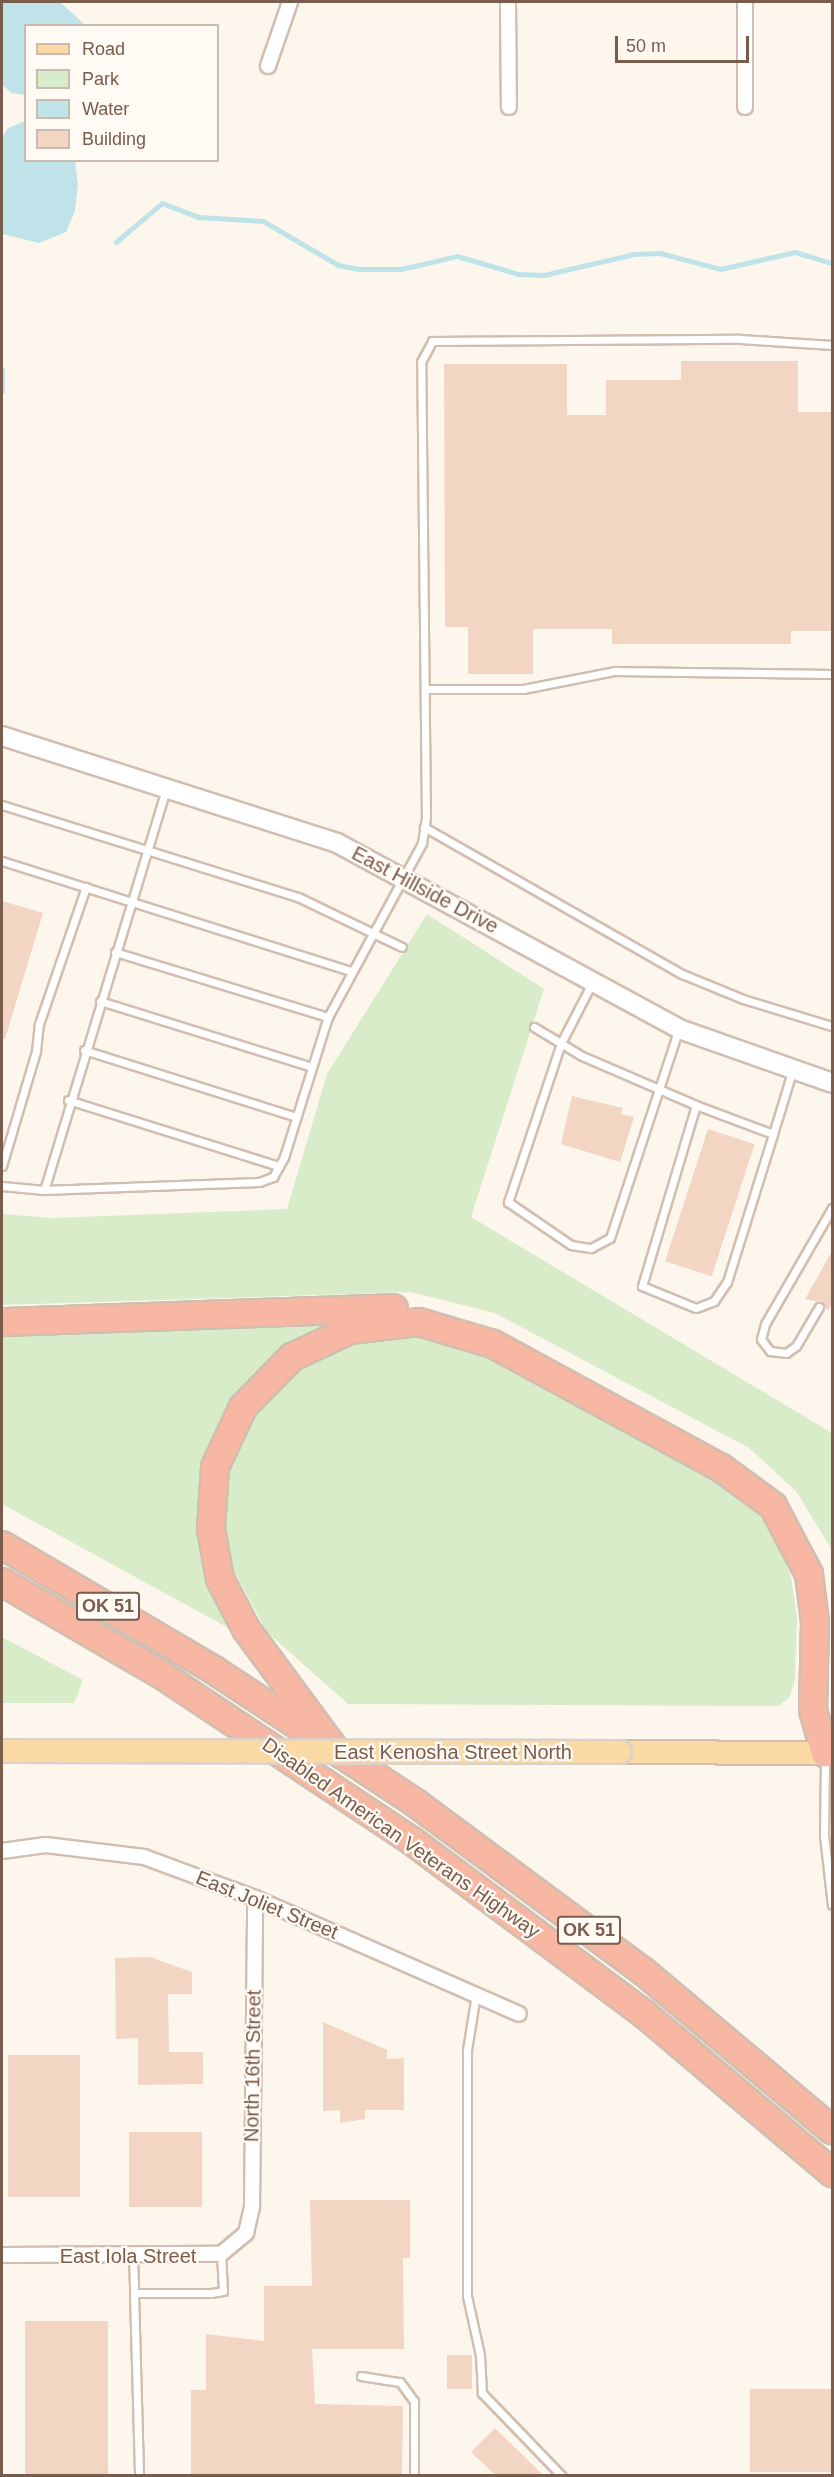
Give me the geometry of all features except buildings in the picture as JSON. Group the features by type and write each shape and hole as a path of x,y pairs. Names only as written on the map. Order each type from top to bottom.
{"highway":[{"path":"2,1322 419,1308 451,1313 512,1339 736,1458 791,1507 816,1553 824,1585 829,1753"},
{"path":"333,1747 246,1629 220,1580 211,1528 215,1467 243,1407 292,1357 350,1330 411,1322 442,1326 493,1344 720,1467 773,1506 809,1574 815,1622 813,1710 829,1753"},
{"name":"Disabled American Veterans Highway","path":"2,1545 214,1670 333,1747 524,1880 643,1971 832,2130"},
{"name":"Disabled American Veterans Highway","path":"2,1582 162,1676 421,1847 643,2013 832,2174"}],"main road":[{"name":"East Kenosha Street North","path":"2,1751 829,1753"}],"street":[{"path":"268,66 290,2"},
{"path":"508,2 509,107"},
{"path":"745,2 746,107"},
{"name":"East Hillside Drive","path":"2,736 337,843 405,877 592,983 679,1029 832,1083"},
{"name":"East Joliet Street","path":"2,1851 46,1845 144,1857 255,1898 476,1993 519,2014"},
{"name":"North 16th Street","path":"246,2233 252,2206 255,1898"},
{"name":"East Iola Street","path":"2,2255 133,2257 221,2254 246,2233"}],"lane":[{"path":"2,1186 44,1190 259,1182 273,1177 279,1166 328,1017 351,970 405,877 424,827 425,689 421,362 432,341 740,339 832,345"},
{"path":"425,689 523,688 615,671 832,674"},
{"path":"44,1190 68,1100 167,787"},
{"path":"2,805 298,897 402,947"},
{"path":"424,827 682,974 743,999 832,1026"},
{"path":"2,861 351,970"},
{"path":"2,1166 36,1051 43,1013 86,887"},
{"path":"115,952 328,1017"},
{"path":"592,983 561,1042 508,1202 571,1245 591,1248 610,1238 657,1088 679,1029"},
{"path":"100,1001 312,1067"},
{"path":"534,1027 657,1088 773,1134"},
{"path":"84,1050 296,1118"},
{"path":"696,1105 642,1286 696,1308 714,1301 728,1282 793,1070"},
{"path":"68,1100 279,1166"},
{"path":"819,1307 796,1346 786,1353 770,1351 761,1339 765,1324 832,1208"},
{"path":"829,1753 832,1905"},
{"path":"476,1993 467,2050 467,2296 480,2355 482,2393 562,2475"},
{"path":"134,2293 223,2291 221,2254"},
{"path":"133,2257 139,2475"},
{"path":"361,2376 400,2382 414,2400 414,2475"}],"green space":[{"path":"427,914 544,989 471,1217 832,1433 832,1550 796,1491 749,1448 495,1313 411,1292 2,1305 2,1214 52,1218 287,1209 327,1074"},
{"path":"326,1317 327,1325 277,1354 245,1384 203,1463 200,1543 224,1616 234,1631 2,1504 2,1330"},
{"path":"405,1336 445,1341 494,1362 708,1475 754,1508 777,1540 791,1577 797,1617 795,1680 789,1698 778,1706 348,1704 267,1632 233,1569 222,1501 239,1440 258,1403 300,1367 350,1341"},
{"path":"2,1637 83,1680 74,1703 2,1703"}],"water":[{"path":"2,2 60,2 84,24 24,24 24,95 12,93 2,85"},
{"path":"24,121 24,162 75,162 78,184 75,211 66,232 39,243 2,234 2,138 8,128"}],"waterway":[{"path":"116,242 162,203 199,217 263,221 338,265 359,269 401,269 457,256 518,274 544,275 634,254 660,253 720,269 795,252 832,263"},
{"path":"2,370 2,391"}]}
